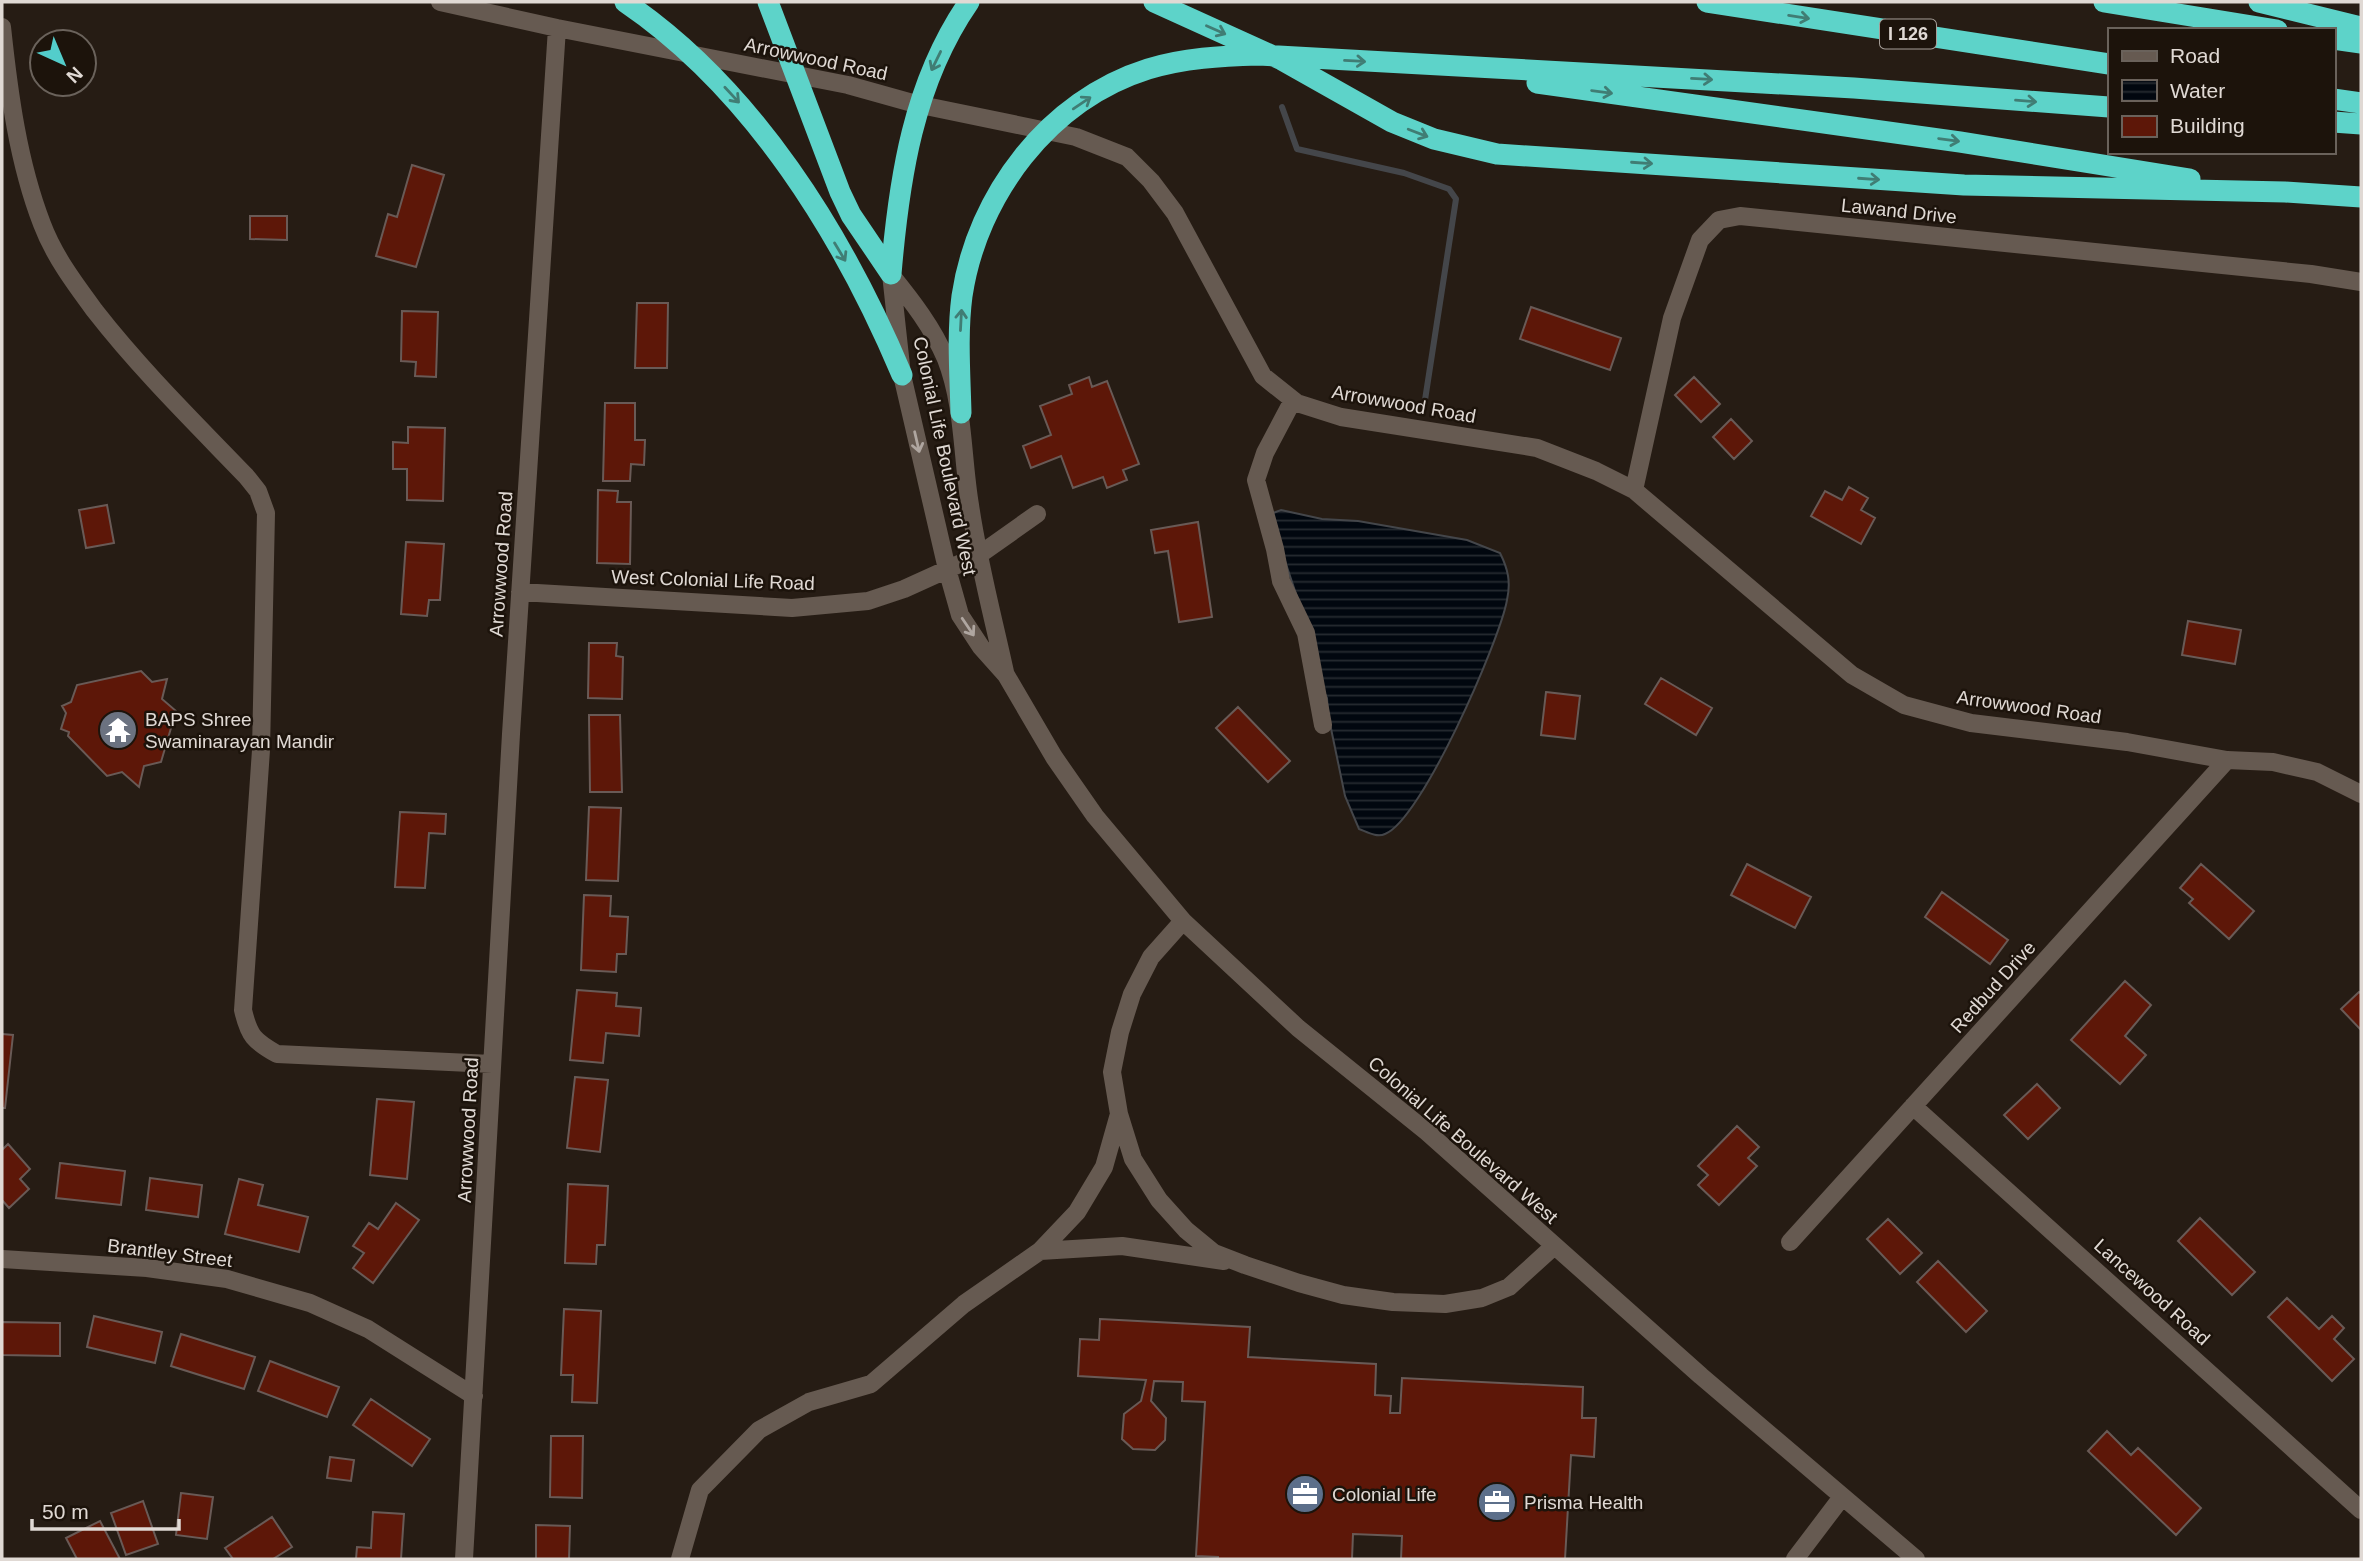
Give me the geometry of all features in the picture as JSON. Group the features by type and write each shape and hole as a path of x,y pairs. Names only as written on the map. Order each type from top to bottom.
{"highway":[{"path":"625,2 675,40 735,97 777,151 870,303 902,375"},
{"path":"768,2 829,165 851,215 891,274"},
{"path":"891,274 897,210 909,142 929,75 959,15 969,2"},
{"path":"1154,2 1282,60 1392,122 1434,139 1497,155 1964,186 2285,192 2361,197"},
{"name":"I 126","path":"1707,2 2108,64"},
{"path":"2104,2 2265,28"},
{"path":"2259,2 2361,27"},
{"path":"2335,39 2361,43"},
{"path":"961,413 962,297 980,228 995,197 1015,167 1055,123 1112,84 1147,69 1219,56 1259,55 1854,88 2108,107"},
{"path":"1389,62 1960,142 2285,192"},
{"path":"2335,99 2361,103"},
{"path":"2335,122 2361,124"}],"street":[{"path":"440,2 557,28"},
{"path":"2,27 25,176 43,227 61,262 121,345 246,475 258,491 266,513 261,750 243,1010 247,1030 259,1044 277,1054 492,1064"},
{"name":"Arrowwood Road","path":"464,1559 520,592 557,28 848,85 916,104 1076,137 1127,157 1151,181 1175,213 1263,376 1293,400 1340,416 1537,448 1596,471 1634,490 1852,675 1904,705 1971,723 2127,741 2227,760 2273,762 2318,772 2361,794"},
{"name":"Lawand Drive","path":"1634,490 1672,318 1700,240 1718,220 1740,216 2311,274 2361,282"},
{"name":"Colonial Life Boulevard West","path":"891,274 902,375 960,615 981,647 1006,675 1054,757 1095,816 1183,921 1298,1028 1427,1132 1553,1247 1916,1559"},
{"name":"Colonial Life Boulevard West","path":"891,274 934,333 947,360 961,413 964,464 979,555 1006,675"},
{"path":"1293,400 1265,453 1256,480 1281,581 1306,633 1323,725"},
{"name":"West Colonial Life Road","path":"520,592 805,607 867,601 904,589 979,555 1037,514"},
{"name":"Redbud Drive","path":"1790,1242 2227,760"},
{"path":"1183,921 1151,957 1132,994 1120,1032 1112,1072 1119,1114 1133,1159 1159,1200 1186,1230 1214,1253 1245,1265 1343,1294 1394,1302 1445,1304 1482,1298 1509,1287 1553,1247"},
{"name":"Lancewood Road","path":"1913,1106 2361,1510"},
{"path":"680,1559 700,1490 758,1430 809,1402 871,1384 964,1304 1040,1251 1077,1212 1104,1167 1119,1114"},
{"path":"1040,1251 1122,1246 1245,1265"},
{"name":"Brantley Street","path":"2,1259 147,1268 214,1277 310,1303 368,1329 474,1396"},
{"path":"1795,1559 1842,1497"}],"water":[{"path":"1281,510 1322,519 1358,521 1467,540 1500,553 1507,570 1508,593 1501,621 1457,727 1418,798 1400,822 1382,835 1359,829 1345,796 1316,654 1272,522 1273,513"}],"building":[{"path":"412,165 444,175 416,267 376,256 388,214 397,217"},
{"path":"250,216 287,216 287,240 250,239"},
{"path":"637,303 668,303 667,368 635,368"},
{"path":"1531,307 1621,338 1610,370 1520,339"},
{"path":"402,311 438,312 436,377 415,376 416,362 401,361"},
{"path":"1089,377 1092,387 1107,381 1139,464 1123,470 1127,480 1107,488 1103,477 1073,488 1061,456 1031,468 1023,446 1051,435 1040,406 1072,394 1069,385"},
{"path":"1694,377 1720,404 1701,422 1675,395"},
{"path":"605,403 635,403 635,440 645,440 644,465 631,464 630,481 603,481"},
{"path":"1731,419 1752,441 1734,459 1713,437"},
{"path":"408,427 445,428 443,501 407,500 407,469 393,469 393,442 408,443"},
{"path":"1849,487 1868,498 1861,510 1875,518 1861,544 1811,516 1825,491 1842,500"},
{"path":"598,490 618,491 617,502 631,502 630,564 597,563"},
{"path":"107,505 114,543 86,548 79,510"},
{"path":"1198,522 1212,617 1179,622 1168,551 1155,553 1151,530"},
{"path":"406,542 444,544 440,600 429,600 427,616 401,614"},
{"path":"2188,621 2241,630 2235,664 2182,655"},
{"path":"589,643 617,643 616,656 623,657 622,699 588,698"},
{"name":"BAPS Shree Swaminarayan Mandir","path":"141,671 152,682 167,679 162,699 176,711 161,762 144,766 139,787 122,772 107,776 68,736 69,732 61,729 66,713 62,706 71,702 77,685"},
{"path":"1661,678 1712,708 1696,735 1645,704"},
{"path":"1546,692 1580,696 1575,739 1541,735"},
{"path":"1238,707 1290,761 1268,782 1216,728"},
{"path":"589,715 620,715 622,792 590,792"},
{"path":"589,807 621,808 618,881 586,880"},
{"path":"400,812 446,814 445,834 429,833 425,888 395,887"},
{"path":"1747,864 1811,897 1795,928 1731,895"},
{"path":"2201,864 2254,911 2229,939 2189,903 2193,899 2180,888"},
{"path":"1942,892 2008,940 1990,964 1925,917"},
{"path":"584,895 611,896 610,916 628,917 626,954 617,954 616,972 581,970"},
{"path":"2125,981 2151,1005 2125,1036 2146,1055 2120,1084 2071,1040"},
{"path":"577,990 617,993 616,1006 641,1008 639,1036 606,1033 603,1063 570,1060"},
{"path":"2361,993 2361,1030 2341,1009"},
{"path":"2,1034 13,1035 5,1108 2,1108"},
{"path":"575,1077 608,1080 600,1152 567,1148"},
{"path":"2037,1084 2060,1108 2028,1139 2004,1115"},
{"path":"377,1099 414,1102 407,1179 370,1175"},
{"path":"1737,1126 1759,1147 1748,1158 1757,1166 1719,1205 1698,1185 1708,1175 1698,1166"},
{"path":"8,1144 30,1169 20,1179 29,1189 9,1208 2,1200 2,1150"},
{"path":"60,1163 125,1171 121,1205 56,1198"},
{"path":"150,1178 202,1185 198,1217 146,1210"},
{"path":"239,1179 263,1185 258,1205 308,1217 299,1252 225,1234"},
{"path":"568,1184 608,1186 605,1245 597,1245 596,1264 565,1263"},
{"path":"396,1203 419,1220 373,1283 353,1268 364,1253 353,1246 369,1223 378,1229"},
{"path":"2200,1218 2255,1272 2232,1295 2178,1241"},
{"path":"1888,1219 1922,1253 1900,1274 1867,1239"},
{"path":"1938,1261 1987,1311 1966,1332 1917,1282"},
{"path":"2287,1298 2319,1329 2332,1316 2344,1328 2334,1339 2354,1359 2332,1381 2268,1317"},
{"path":"564,1309 601,1311 597,1403 572,1402 573,1375 561,1375"},
{"path":"94,1316 162,1332 155,1363 87,1347"},
{"path":"1100,1319 1250,1327 1248,1357 1376,1364 1375,1395 1391,1396 1390,1413 1400,1413 1402,1378 1583,1387 1582,1418 1596,1418 1594,1457 1571,1455 1565,1559 1401,1559 1402,1536 1353,1534 1352,1559 1218,1559 1196,1556 1205,1402 1182,1401 1183,1382 1154,1381 1151,1401 1166,1418 1165,1440 1155,1450 1133,1449 1122,1439 1124,1414 1141,1401 1146,1380 1078,1376 1080,1339 1099,1340"},
{"path":"2,1322 60,1323 60,1356 2,1355"},
{"path":"181,1334 255,1357 244,1389 171,1366"},
{"path":"270,1361 339,1387 327,1417 258,1391"},
{"path":"371,1399 430,1439 412,1466 353,1425"},
{"path":"2107,1431 2131,1455 2138,1448 2201,1508 2176,1535 2088,1451"},
{"path":"551,1436 583,1436 582,1498 550,1497"},
{"path":"330,1457 354,1460 351,1481 327,1478"},
{"path":"181,1493 213,1497 207,1539 176,1535"},
{"path":"143,1501 158,1544 126,1555 111,1513"},
{"path":"373,1512 404,1514 401,1559 356,1559 357,1547 371,1548"},
{"path":"272,1517 292,1547 273,1559 233,1559 225,1548"},
{"path":"100,1521 120,1559 77,1559 66,1538"},
{"path":"536,1525 570,1526 569,1559 536,1559"}],"waterway":[{"path":"1282,107 1297,149 1404,173 1449,189 1456,199 1425,400"}],"place":[{"name":"BAPS Shree Swaminarayan Mandir","path":"118,730"},
{"name":"Colonial Life","path":"1305,1494"},
{"name":"Prisma Health","path":"1497,1502"}]}
